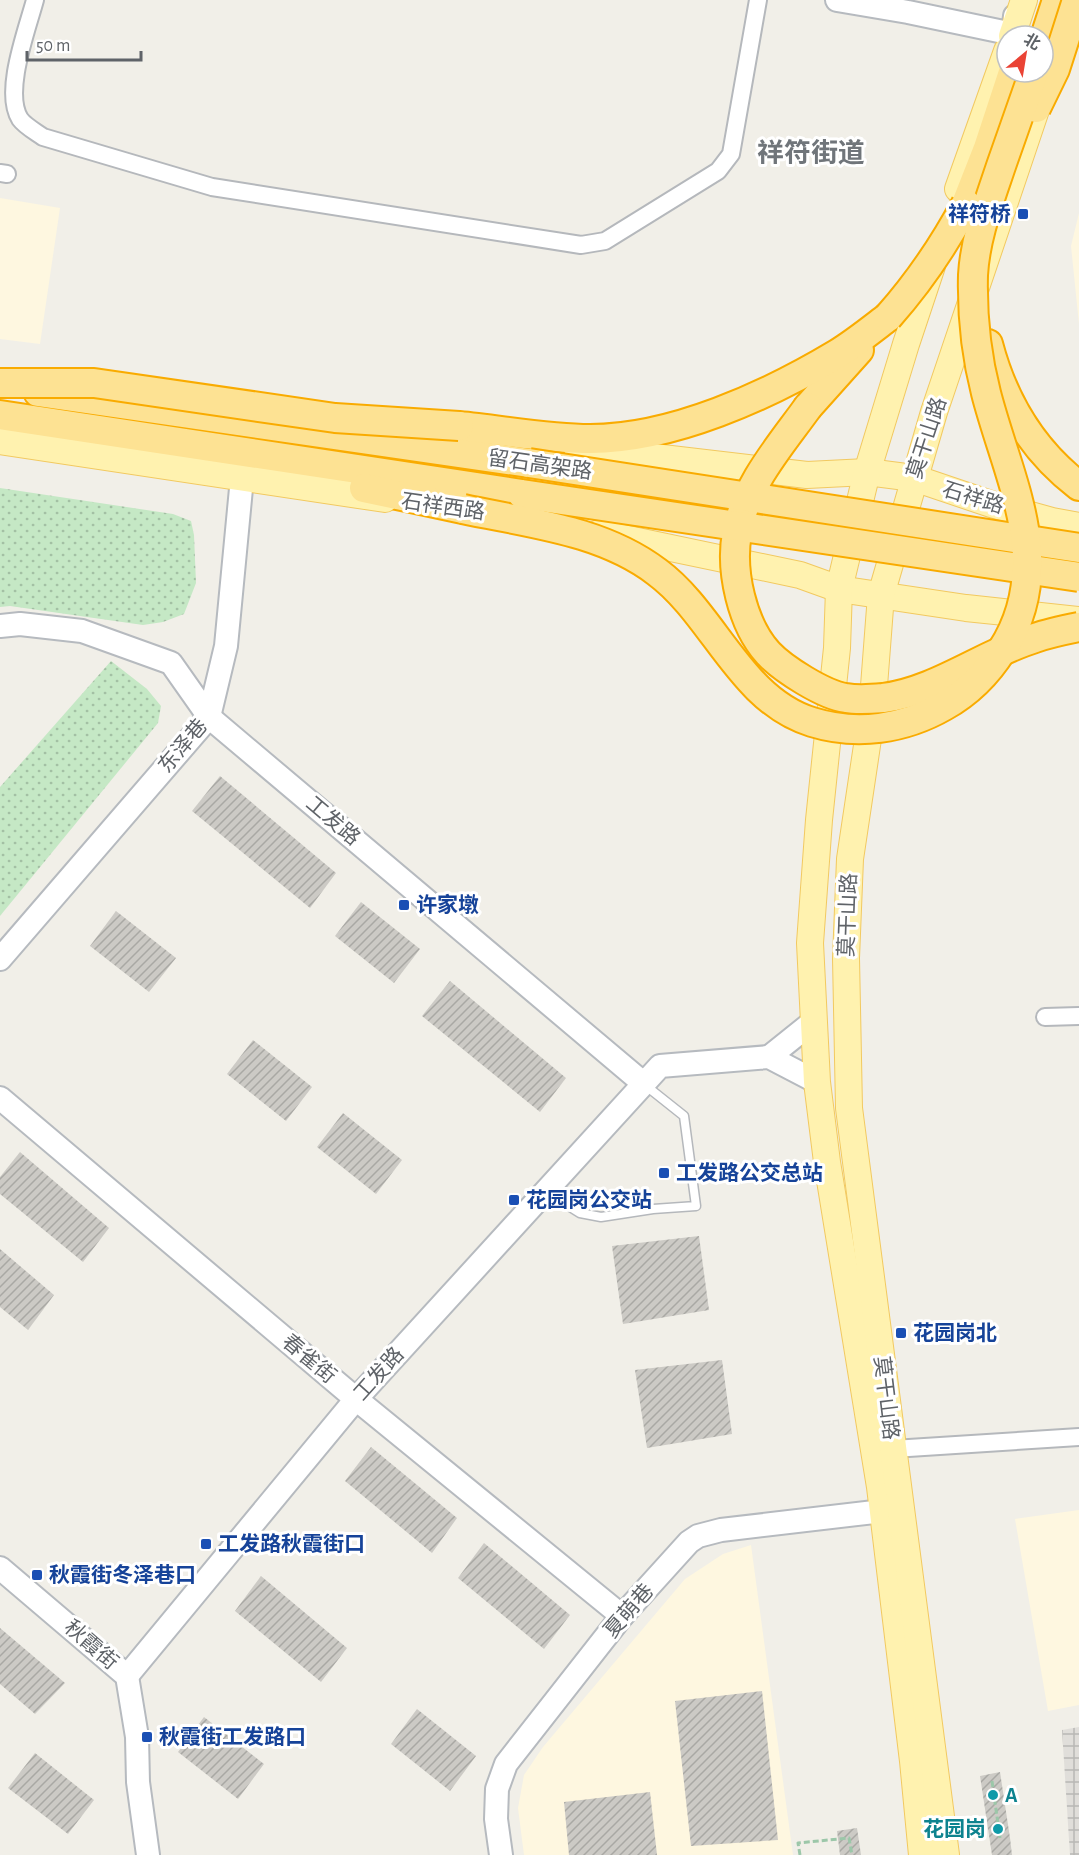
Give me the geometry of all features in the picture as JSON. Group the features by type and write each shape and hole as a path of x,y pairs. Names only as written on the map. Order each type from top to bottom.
{"highway":[{"path":"1023,24 1037,0"},
{"path":"1057,0 1060,47"},
{"path":"1077,0 1055,69 1021,139 1006,181 991,243 986,288 988,344 996,372 1020,421 1037,446 1079,486"},
{"path":"1009,84 966,204 917,285 808,408 756,482 743,510 736,533 735,562 739,592 757,637 769,653 812,685 846,698 884,698 924,687 1034,638 1079,627"},
{"path":"158,439 307,476 566,531 612,544 658,572 690,604 757,690 809,722 839,728 876,729 903,724 931,714 974,686 990,669 1017,622 1026,593 1027,557 1023,520 1014,481 986,394 976,349 973,273 978,237 1030,84"},
{"path":"1021,139 1032,84"},
{"path":"0,384 94,383 335,418 459,426 571,438 611,438 672,428 768,392 837,354 888,317"},
{"name":"留石高架路","path":"0,384 1079,548"},
{"name":"留石高架路","path":"0,414 1079,577"}],"main road":[{"name":"莫干山路","path":"1018,24 1024,0"},
{"name":"莫干山路","path":"946,1855 849,1108 846,970 850,860 872,712 881,595 934,412 1060,47 1070,0"},
{"name":"莫干山路","path":"922,1855 883,1512 827,1162 817,1082 810,943 819,820 837,648 839,589 867,472 906,344 998,84"},
{"path":"0,368 530,442 716,465 807,475 867,472"},
{"path":"0,394 531,483 0,414"},
{"name":"石祥西路","path":"0,441 545,522 800,575 839,589 881,595"},
{"name":"石祥路","path":"867,472 914,478 991,504 1079,526"},
{"path":"881,595 966,608 1079,620"}],"street":[{"path":"35,0 15,77 13,96 21,120 43,137 212,187 581,245 605,241 718,171 731,154 758,0"},
{"path":"837,0 908,12 995,34"},
{"path":"1015,24 1016,0"},
{"name":"东泽巷","path":"0,959 209,717 226,646 242,478"},
{"name":"工发路","path":"0,626 20,624 82,631 171,663 209,717 643,1083"},
{"path":"1045,1017 1079,1016"},
{"path":"814,1021 769,1057 817,1082"},
{"name":"工发路","path":"127,1676 356,1399 660,1066 769,1057"},
{"name":"春雀街","path":"0,1098 356,1399 622,1616"},
{"path":"893,1449 1079,1437"},
{"name":"夏萌巷","path":"501,1855 496,1819 497,1789 506,1764 622,1616 689,1542 698,1536 721,1530 883,1512"},
{"name":"秋霞街","path":"0,1568 127,1676 137,1737 138,1782 147,1855"}],"lane":[{"path":"545,1191 580,1213 601,1217 653,1209 696,1206 684,1116 643,1083"}],"path":[{"path":"992,1781 1000,1838"},
{"path":"800,1855 798,1843 849,1838 852,1855"}],"shaded area":[{"path":"0,198 60,208 40,344 0,339"},
{"path":"1079,213 1079,324 1071,246"},
{"path":"1079,1510 1079,1705 1048,1711 1015,1519"},
{"path":"751,1545 793,1855 524,1855 518,1808 524,1775 543,1747 685,1579 723,1554"},
{"path":"1079,1727 1079,1855 1070,1855 1062,1730"}],"green space":[{"path":"0,488 173,514 191,521 194,535 196,583 184,614 163,622 143,625 10,606 0,607"},
{"path":"111,661 147,689 161,706 158,723 0,916 0,787"}],"building":[{"path":"220,776 336,873 310,908 192,811"},
{"path":"361,902 420,949 394,983 335,936"},
{"path":"116,911 176,958 149,992 90,946"},
{"path":"450,981 566,1078 540,1112 422,1016"},
{"path":"253,1040 312,1087 286,1121 227,1074"},
{"path":"343,1113 402,1160 376,1194 317,1147"},
{"path":"20,1152 109,1228 83,1262 0,1194 0,1177"},
{"path":"699,1236 709,1310 623,1324 612,1246"},
{"path":"0,1249 54,1295 28,1330 0,1307"},
{"path":"722,1360 732,1434 647,1448 635,1370"},
{"path":"371,1447 457,1518 432,1553 345,1481"},
{"path":"484,1543 570,1615 544,1649 458,1578"},
{"path":"261,1576 347,1648 321,1682 235,1611"},
{"path":"0,1628 65,1683 35,1714 0,1684"},
{"path":"762,1691 778,1840 691,1846 675,1701"},
{"path":"417,1709 476,1756 450,1791 391,1744"},
{"path":"204,1717 264,1764 238,1799 178,1752"},
{"path":"35,1753 94,1800 68,1834 8,1788"},
{"path":"1000,1772 1012,1855 992,1855 980,1776"},
{"path":"650,1792 657,1855 569,1855 564,1802"},
{"path":"857,1828 861,1855 840,1855 837,1831"}],"place":[{"name":"祥符桥","path":"1023,214"},
{"name":"许家墩","path":"404,905"},
{"name":"工发路公交总站","path":"664,1173"},
{"name":"花园岗公交站","path":"514,1200"},
{"name":"花园岗北","path":"901,1333"},
{"name":"工发路秋霞街口","path":"206,1544"},
{"name":"秋霞街冬泽巷口","path":"37,1575"},
{"name":"秋霞街工发路口","path":"147,1737"},
{"name":"A","path":"993,1795"},
{"name":"花园岗","path":"998,1829"}],"district":[{"name":"祥符街道","path":"811,153"}]}
